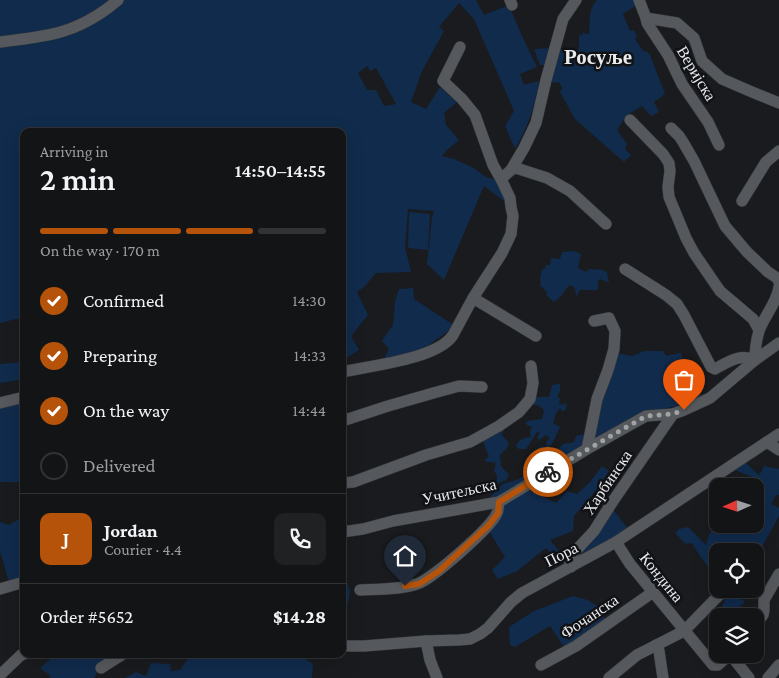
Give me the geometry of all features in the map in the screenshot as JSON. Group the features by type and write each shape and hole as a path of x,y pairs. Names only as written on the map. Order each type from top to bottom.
{"street":[{"path":"0,42 44,36 76,27 108,9 118,0"},
{"path":"501,179 511,170 536,123 563,19 576,0"},
{"name":"Веријска","path":"639,0 648,24 668,55 682,84 708,122 719,146"},
{"path":"646,18 677,23 694,38 702,61 722,79 779,103"},
{"path":"346,371 403,360 445,343 453,335 511,234 513,216 510,198 493,165 475,115 443,81 460,47"},
{"path":"630,120 663,154 669,163 668,187 670,197 694,253 720,291 753,319 759,330"},
{"path":"671,128 679,136 694,161 725,226 747,252 779,282"},
{"path":"742,201 766,162 779,152"},
{"path":"511,170 516,168 547,178 570,191 606,224"},
{"path":"625,268 666,295 676,304 684,315 711,367 715,369 736,358 749,357 755,360 755,346 759,330 779,287"},
{"path":"473,298 536,336"},
{"path":"587,449 597,399 614,349 615,331 609,318 594,322"},
{"name":"Учитељска","path":"346,531 392,521 499,502 646,416 673,414 710,398 755,360 779,343"},
{"path":"346,483 353,482 426,455 470,442 500,426 519,412 530,399 533,383 530,366"},
{"path":"346,420 459,386 482,387"},
{"path":"0,403 20,398"},
{"name":"Харбинска","path":"570,566 569,558 594,531 673,414"},
{"name":"Пора","path":"346,646 426,640 460,640 475,637 488,628 511,602 530,588 616,542 779,434"},
{"path":"767,442 779,450"},
{"path":"360,590 391,589 419,584 426,580 439,571 489,525 498,513 499,502"},
{"name":"Кондина","path":"616,542 630,564 684,631"},
{"path":"762,608 764,600 779,574"},
{"path":"0,589 20,583"},
{"name":"Фочанска","path":"541,666 576,646 653,592"},
{"name":"Кондина","path":"609,678 637,656 684,631 716,598"},
{"path":"684,631 709,660"},
{"path":"426,640 430,660 437,678"},
{"path":"656,645 659,651 663,678"},
{"path":"0,675 20,656"},
{"path":"101,668 116,658"},
{"path":"737,663 749,678"},
{"path":"768,678 779,665"}],"shaded area":[{"path":"0,0 476,0 484,15 509,5 537,67 520,74 524,85 539,81 530,116 515,149 505,126 514,111 474,19 459,3 439,27 444,31 422,71 411,102 426,109 440,87 457,102 444,113 446,125 459,140 442,156 454,159 474,168 486,177 497,180 508,204 484,186 444,280 427,264 434,211 408,209 405,247 411,272 376,273 357,292 368,315 351,336 359,350 346,358 346,128 20,128 20,318 0,323","holes":["367,66 370,71 376,68 396,104 384,106 376,90 367,90 358,73"]},
{"path":"597,0 636,0 637,5 623,14 630,31 634,30 637,37 635,39 644,52 646,51 650,55 665,94 654,102 659,112 651,116 642,106 626,116 617,130 627,144 625,149 631,155 624,162 575,119 560,92 562,88 559,82 554,83 551,81 558,45 562,50 579,50 579,35 582,35 582,33 589,34 591,12"},
{"path":"552,48 545,65 540,65 534,49"},
{"path":"409,212 430,214 428,250 408,248"},
{"path":"574,251 581,254 578,268 586,272 589,269 603,270 607,272 609,283 600,279 598,290 580,290 576,297 575,288 570,285 554,302 546,295 547,292 540,285 542,269 545,269 546,265 550,265 551,258 560,259 562,252"},
{"path":"413,288 414,299 455,326 429,345 411,353 384,359 389,349 382,341 393,325 395,301 399,289"},
{"path":"644,351 663,351 666,356 681,353 691,381 702,380 701,396 684,404 636,418 597,439 593,438 593,428 616,353 632,356"},
{"path":"20,362 20,387 19,380 0,383 0,364"},
{"path":"560,384 560,391 557,397 560,398 559,405 567,403 565,411 562,411 560,408 556,413 553,423 560,427 552,444 543,453 538,450 540,446 545,447 547,445 546,442 550,438 546,435 539,440 537,438 540,433 537,432 526,449 519,449 516,446 520,440 531,437 532,426 528,426 525,423 531,420 542,419 544,410 531,402 532,397 549,397 552,385"},
{"path":"20,400 20,482 0,482 0,405"},
{"path":"499,427 504,431 501,434 508,442 508,447 500,455 500,465 509,475 506,480 497,484 497,475 494,471 496,463 484,461 489,456 483,441"},
{"path":"586,434 583,445 504,497 490,497 503,484 519,479 534,469 539,470 540,464 543,463 544,459 550,458 549,454 555,453 563,444 574,442 576,436"},
{"path":"745,462 759,475 764,466 779,469 779,495 776,495 771,504 779,508 779,516 764,543 709,543 709,568 692,543 686,544 675,533 679,529 688,527 706,545 710,533 764,533 764,478 752,478 735,470"},
{"path":"602,466 609,471 574,516 573,531 550,540 563,556 557,561 546,548 517,571 498,579 492,570 505,557 490,533 502,504 529,490 556,503 567,491 577,494 590,482"},
{"path":"612,508 629,530 574,558"},
{"path":"20,518 20,578 9,582 0,551 0,522 9,525"},
{"path":"346,579 350,591 346,610"},
{"path":"573,596 588,600 597,606 606,621 566,650 550,626 515,647 510,645 509,627 534,611"},
{"path":"722,598 740,598 745,602 739,608 721,608 725,601"},
{"path":"52,658 102,658 104,660 94,678 49,678 51,676 40,668"},
{"path":"188,658 304,658 313,664 312,678 125,678 136,672 146,676 151,663 170,664 171,671 180,670"}],"way so far":[{"path":"548,472 646,416 673,414 684,410"}],"district":[{"name":"Росуље","path":"598,57"}],"route":[{"path":"405,586 419,584 439,571 489,525 498,513 499,502 548,472"}]}
